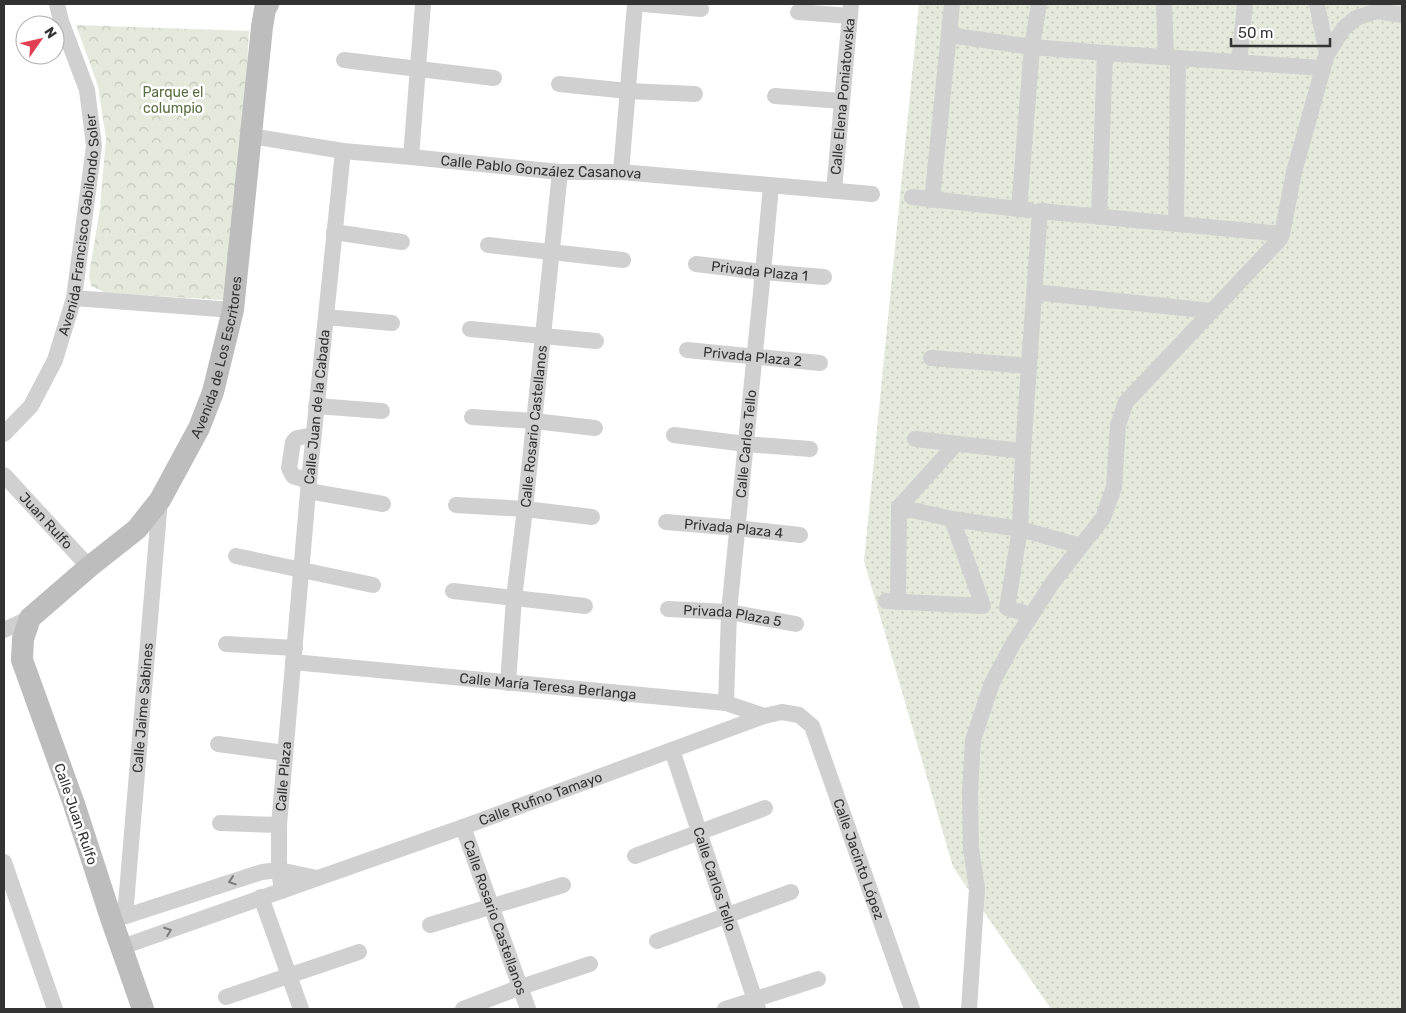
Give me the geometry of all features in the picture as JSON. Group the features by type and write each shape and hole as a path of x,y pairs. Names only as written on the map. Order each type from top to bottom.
{"main road":[{"name":"Avenida de Los Escritores","path":"30,618 137,529 160,500 199,428 213,392 233,310 262,27 265,9 268,4"},
{"name":"Calle Juan Rulfo","path":"30,618 23,639 22,660 118,918 122,947 143,1009"}],"street":[{"name":"Avenida Francisco Gabilondo Soler","path":"4,434 31,406 54,360 74,298 94,146 87,90 60,21 57,4"},
{"path":"411,157 423,4"},
{"path":"621,172 635,4"},
{"path":"643,4 701,9"},
{"path":"932,200 952,4"},
{"path":"1019,209 1032,47 1039,4"},
{"path":"1164,4 1172,58 1176,224"},
{"path":"1239,62 1245,4"},
{"path":"1317,4 1324,61"},
{"path":"798,12 850,10"},
{"name":"Calle Elena Poniatowska","path":"834,190 850,10"},
{"path":"968,1009 978,888 971,848 970,791 973,740 992,683 1014,642 1053,582 1103,518 1114,488 1118,425 1126,402 1280,239 1294,172 1324,61 1344,28 1356,18 1377,11 1402,15"},
{"path":"949,35 1032,47 1172,58 1239,62 1324,61"},
{"path":"1099,217 1105,53"},
{"path":"344,60 494,78"},
{"path":"559,84 628,91 695,94"},
{"path":"776,96 842,101"},
{"name":"Calle Pablo González Casanova","path":"251,136 343,151 560,172 621,172 872,194"},
{"name":"Calle Juan de la Cabada","path":"294,655 316,406 343,151"},
{"name":"Calle Rosario Castellanos","path":"508,683 514,598 560,172"},
{"name":"Calle Carlos Tello","path":"726,704 729,612 771,186"},
{"path":"912,198 1282,234"},
{"path":"1007,608 1020,529 1023,450 1040,211"},
{"path":"334,232 402,242"},
{"path":"488,246 623,260"},
{"name":"Privada Plaza 1","path":"696,264 824,277"},
{"path":"1034,292 1211,311"},
{"path":"74,298 233,310"},
{"path":"326,317 392,323"},
{"path":"470,329 596,341"},
{"name":"Privada Plaza 2","path":"687,350 820,363"},
{"path":"931,358 1029,366"},
{"path":"316,406 382,411"},
{"path":"472,417 534,420 595,428"},
{"path":"674,435 746,444 810,448"},
{"path":"915,439 1023,450"},
{"path":"956,444 899,507 892,602 1007,608 1031,615"},
{"name":"Juan Rulfo","path":"4,475 89,567"},
{"path":"309,486 383,504"},
{"name":"Calle Jaime Sabines","path":"118,918 160,500"},
{"path":"456,505 525,509 592,517"},
{"path":"899,507 952,519 1020,529 1081,546"},
{"path":"952,519 983,606"},
{"name":"Privada Plaza 4","path":"666,522 800,535"},
{"path":"236,556 373,585"},
{"path":"453,591 584,606"},
{"name":"Privada Plaza 5","path":"668,609 729,612 796,624"},
{"name":"Avenida de Los Escritores","path":"4,630 30,618"},
{"name":"Calle María Teresa Berlanga","path":"226,644 294,655 508,683 726,704 764,716 782,712 799,715"},
{"name":"Calle Plaza","path":"282,891 279,870 279,825 294,655"},
{"name":"Calle Jacinto López","path":"799,715 812,726 912,1009"},
{"name":"Calle Rufino Tamayo","path":"122,947 463,827 764,716"},
{"path":"218,744 286,753"},
{"name":"Calle Carlos Tello","path":"672,750 757,1004"},
{"path":"635,856 765,808"},
{"path":"220,823 279,825"},
{"name":"Calle Rosario Castellanos","path":"463,827 528,1009"},
{"path":"4,862 10,899 55,1009"},
{"path":"118,918 262,872 279,870 317,878"},
{"path":"430,925 563,886"},
{"path":"657,941 791,892"},
{"path":"261,897 301,1009"},
{"path":"226,997 359,952"},
{"path":"464,1009 520,987 590,964"},
{"path":"725,1009 757,1004 818,979"}],"green space":[{"path":"919,4 1402,4 1402,1009 1051,1009 953,867 864,561"},
{"name":"Parque el columpio","path":"76,25 249,31 242,157 223,300 106,293 91,286 89,275 100,208 106,138 98,86"}]}
